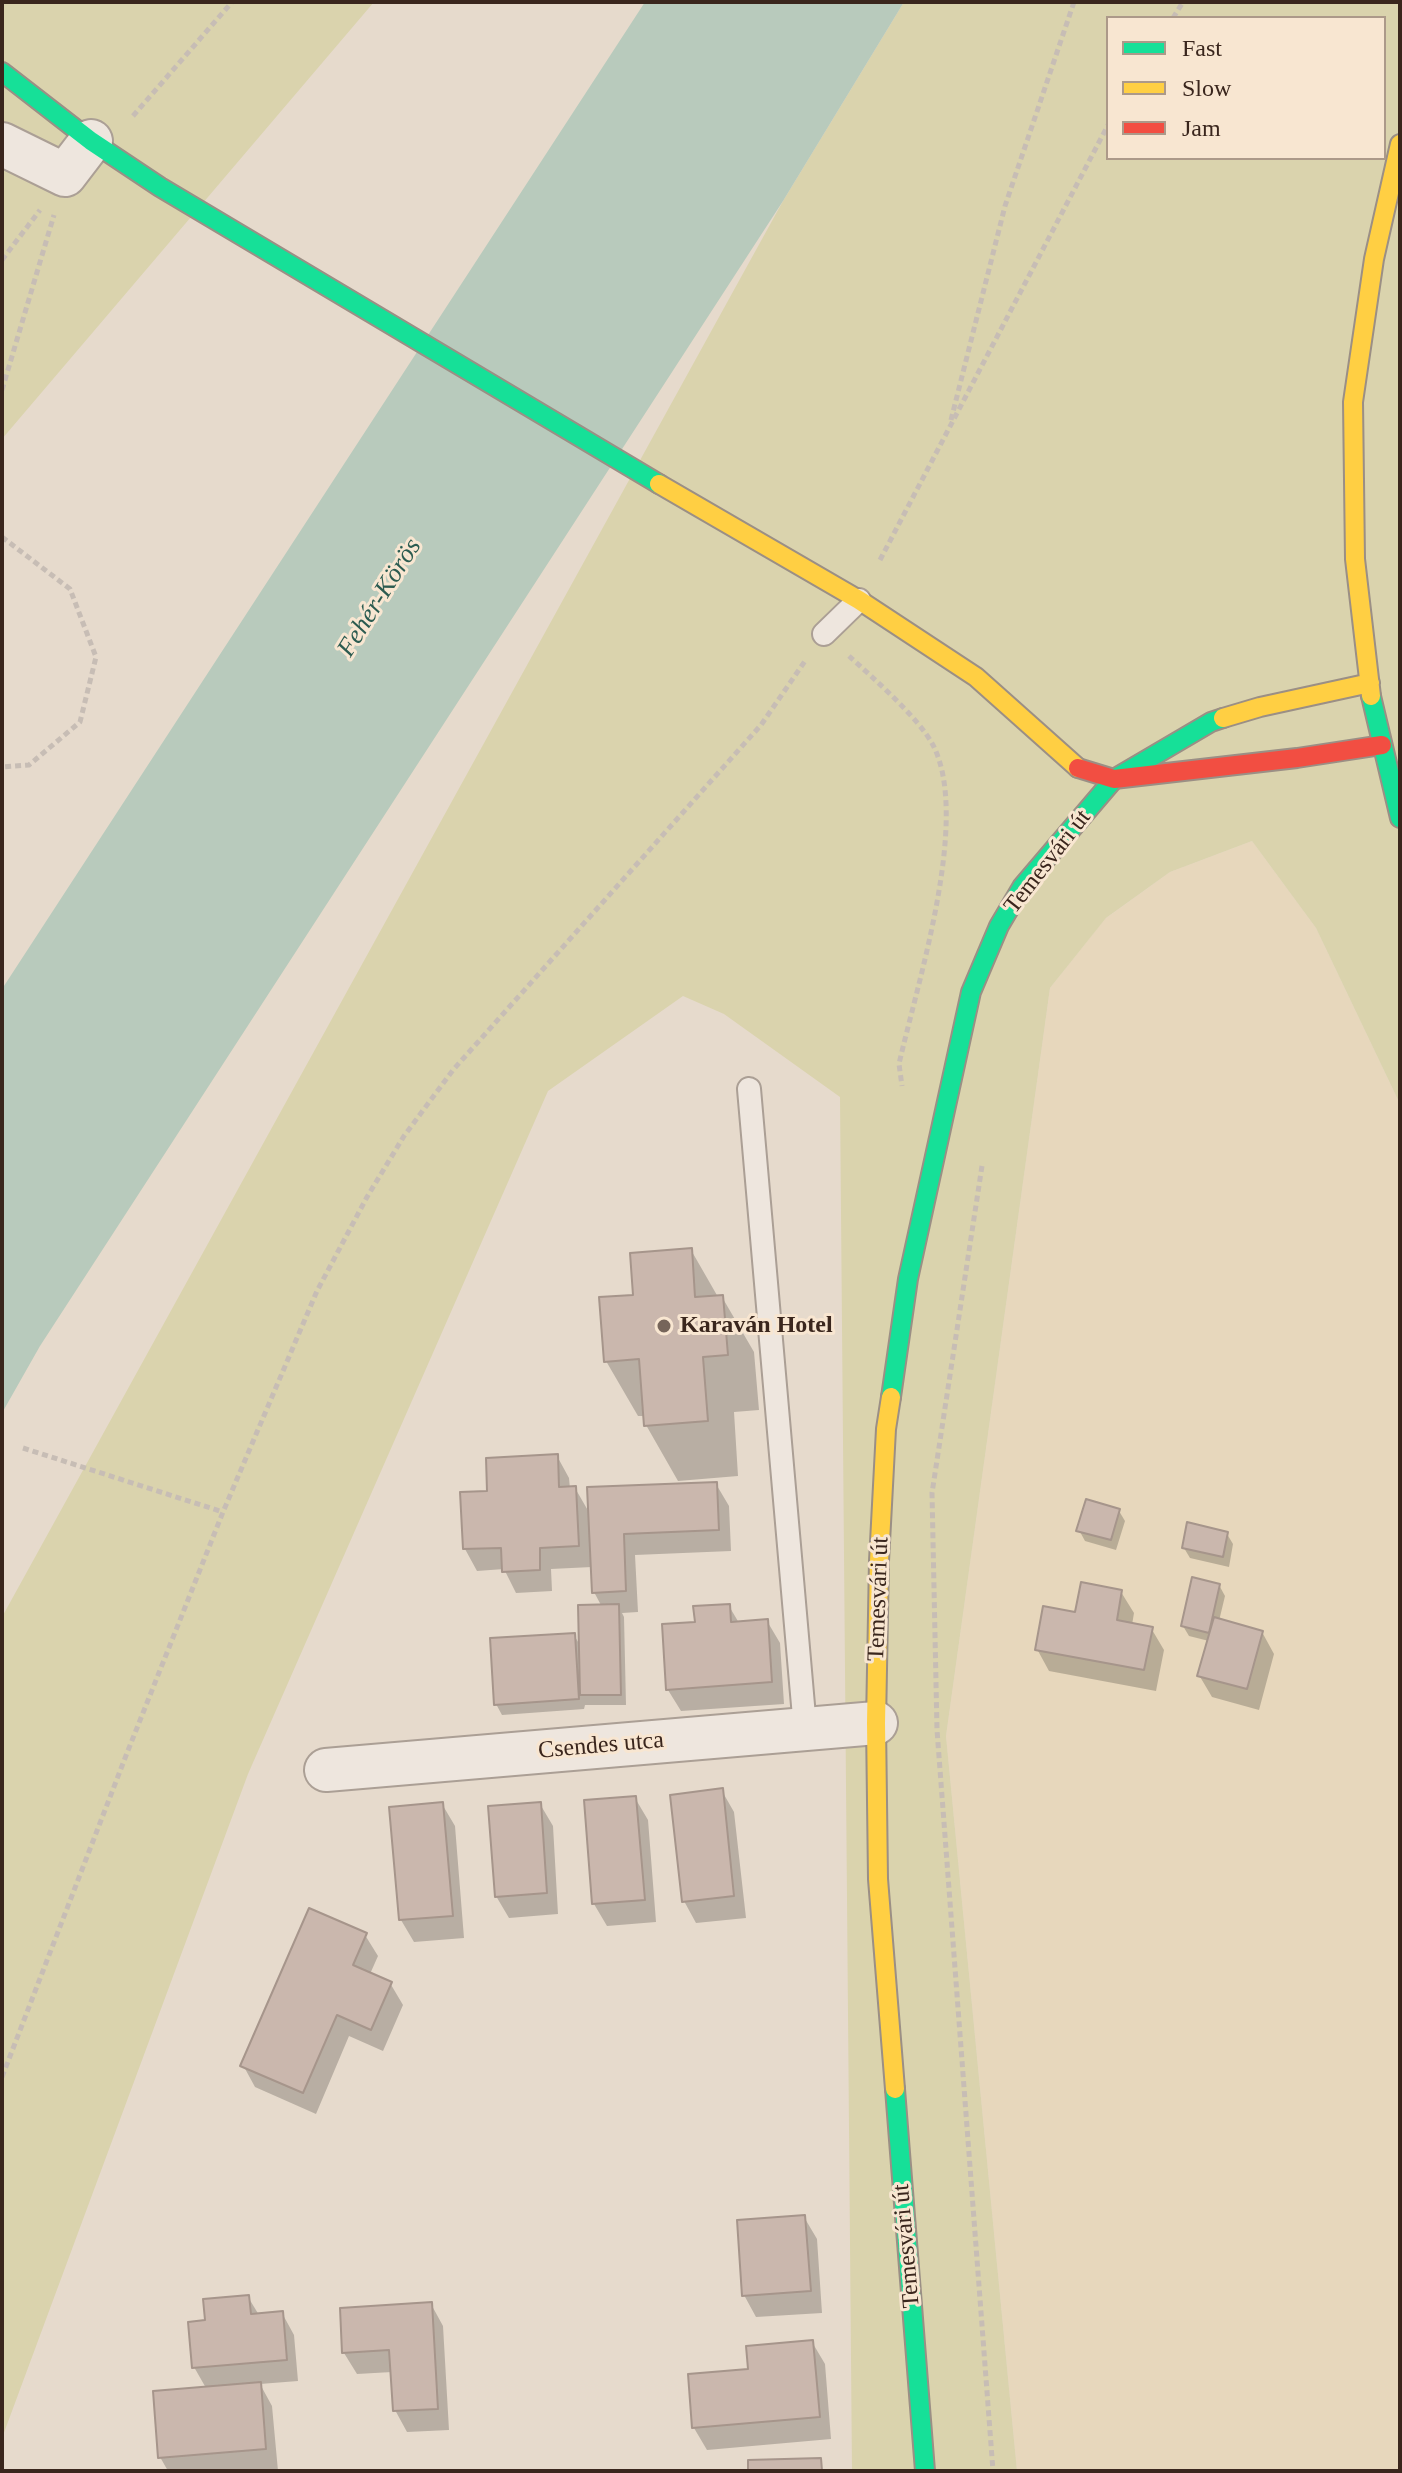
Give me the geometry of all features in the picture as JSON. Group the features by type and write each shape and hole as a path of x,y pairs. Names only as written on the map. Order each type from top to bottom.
{"street":[{"path":"2,72 109,132 160,187 859,600 976,677 1075,767 1114,779 1382,745"},
{"path":"2,144 65,175 109,132"},
{"path":"1400,144 1372,266 1353,399 1354,516 1359,601 1370,683 1400,818"},
{"name":"Temesvári út","path":"925,2471 878,1879 876,1723 879,1561 886,1429 908,1279 971,992 999,926 1022,887 1114,779 1211,722 1260,707 1370,683"},
{"name":"Csendes utca","path":"326,1770 876,1723"}],"lane":[{"path":"824,634 859,600"},
{"path":"749,1089 805,1728"}],"path":[{"path":"109,132 232,2"},
{"path":"949,428 1005,206 1074,2"},
{"path":"859,600 1106,129"},
{"path":"2,260 65,175"},
{"path":"2,390 65,175"},
{"path":"2,537 70,589 96,657 80,722 29,765 2,767"},
{"path":"2,2077 223,1512 317,1291 367,1197 404,1136 453,1070 761,725 824,634 923,729 934,747 942,773 945,864 899,1064 903,1096 944,1113"},
{"path":"984,1153 932,1493 937,1730 993,2471"},
{"path":"23,1448 223,1512"}],"shaded area":[{"path":"2,2 374,2 2,439"},
{"path":"904,2 1400,2 1400,1104 1316,928 1252,841 1170,872 1106,918 1050,988 946,1736 1017,2471 852,2471 840,1097 724,1014 683,996 548,1091 248,1774 2,2438 2,1617 783,201"},
{"path":"1252,841 1316,928 1400,1104 1400,2471 1017,2471 946,1736 1050,988 1105,919 1170,872"}],"water":[{"name":"Fehér-Körös","path":"645,2 904,2 783,201 40,1346 2,1413 2,989"}],"building":[{"name":"Karaván Hotel","path":"692,1248 695,1297 723,1295 728,1355 703,1357 708,1421 644,1426 639,1359 604,1362 599,1297 633,1295 630,1253"},
{"path":"558,1454 559,1487 576,1486 579,1546 540,1548 540,1570 502,1572 501,1548 463,1549 460,1492 487,1491 486,1458"},
{"path":"717,1482 719,1530 624,1534 626,1591 592,1593 587,1487"},
{"path":"1086,1499 1120,1509 1111,1540 1076,1531"},
{"path":"1187,1522 1228,1532 1223,1557 1182,1548"},
{"path":"1192,1577 1220,1584 1209,1633 1181,1626"},
{"path":"1081,1582 1122,1590 1117,1620 1153,1627 1144,1670 1035,1650 1043,1606 1075,1612"},
{"path":"619,1604 621,1695 580,1695 578,1605"},
{"path":"730,1604 731,1622 768,1619 772,1682 666,1690 662,1624 695,1622 693,1606"},
{"path":"1214,1617 1263,1631 1247,1689 1197,1676"},
{"path":"575,1633 579,1699 494,1705 490,1638"},
{"path":"723,1788 734,1896 682,1902 670,1795"},
{"path":"636,1796 645,1900 592,1904 584,1800"},
{"path":"443,1802 453,1916 399,1920 389,1807"},
{"path":"541,1802 547,1893 495,1897 488,1806"},
{"path":"309,1908 367,1933 353,1965 392,1982 371,2030 337,2015 303,2093 240,2066"},
{"path":"805,2215 811,2291 742,2296 737,2220"},
{"path":"249,2295 251,2314 283,2311 287,2360 192,2368 188,2322 205,2320 203,2299"},
{"path":"432,2302 438,2409 393,2411 389,2350 342,2353 340,2308"},
{"path":"813,2340 820,2417 692,2428 688,2374 748,2369 746,2346"},
{"path":"261,2382 266,2449 158,2458 153,2391"},
{"path":"821,2458 822,2471 748,2471 748,2460"}],"traffic: fast":[{"path":"2,72 91,141 160,187 659,484"},
{"path":"1371,696 1400,818"},
{"path":"891,1397 908,1279 971,992 999,926 1022,887 1114,779 1223,718"},
{"path":"895,2089 925,2471"}],"traffic: slow":[{"path":"1371,696 1355,559 1353,402 1374,259 1400,144"},
{"path":"659,484 859,600 976,677 1078,768"},
{"path":"1223,718 1370,683"},
{"path":"891,1397 886,1429 879,1561 876,1723 878,1879 895,2089"}],"traffic: jam":[{"path":"1078,768 1114,779 1382,745"}],"place":[{"name":"Karaván Hotel","path":"664,1326"}]}
